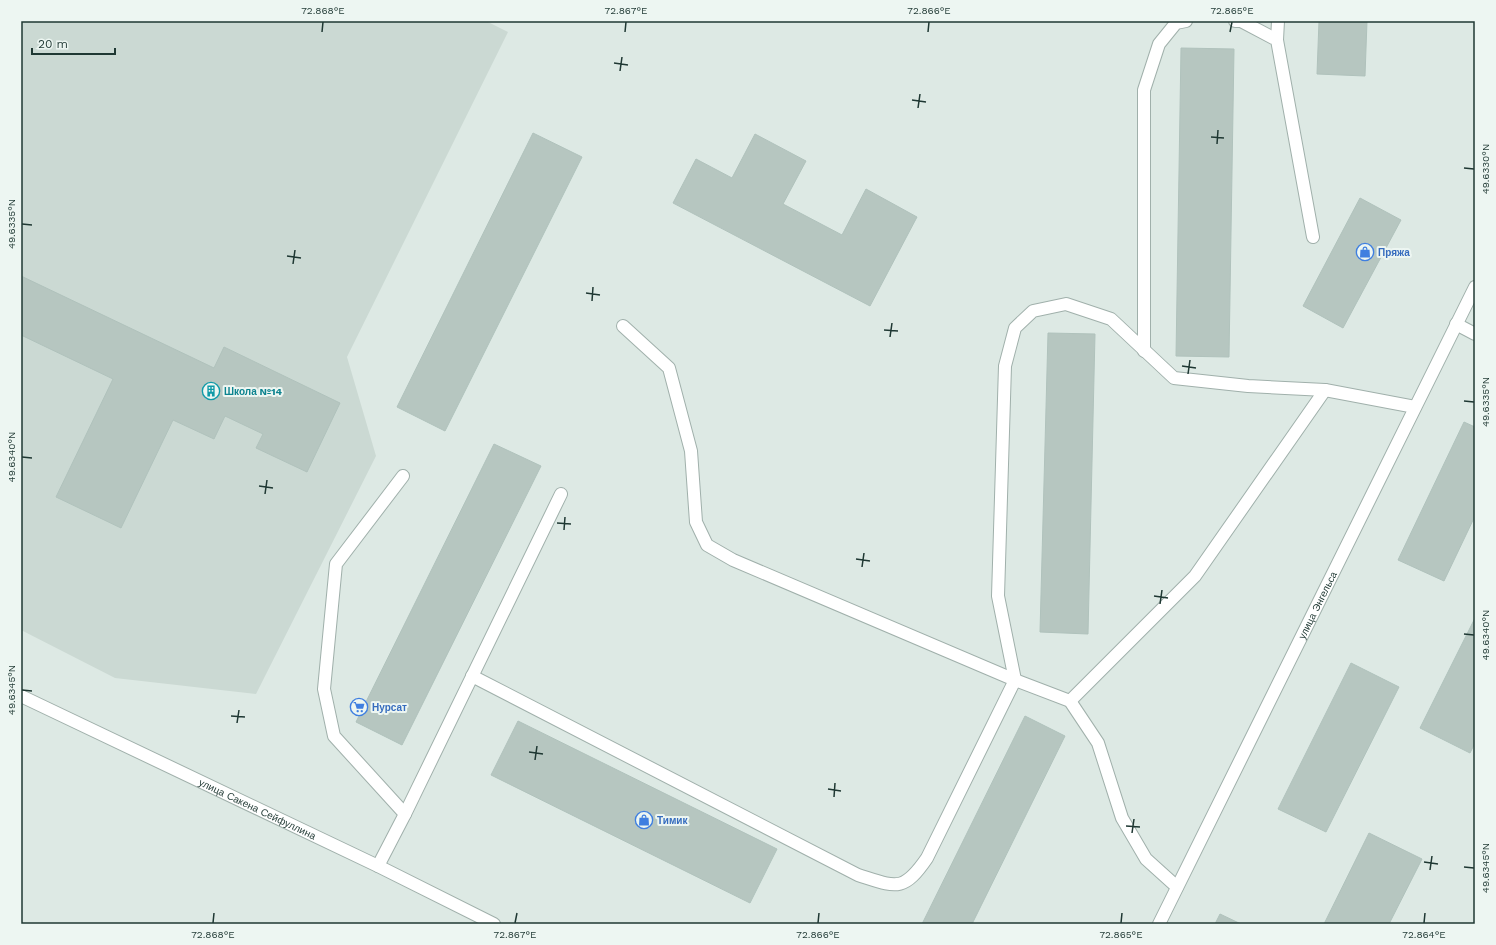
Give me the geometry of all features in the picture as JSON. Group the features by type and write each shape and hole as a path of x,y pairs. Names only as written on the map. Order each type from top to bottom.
{"street":[{"path":"1144,351 1144,90 1159,44 1176,23 1186,21"},
{"path":"1235,21 1241,21 1277,40"},
{"path":"1278,21 1277,40 1313,237"},
{"name":"улица Энгельса","path":"1159,924 1475,287"},
{"path":"472,676 858,875 888,884 901,884 914,877 927,858 1015,680 998,596 1005,366 1016,328 1033,311 1066,304 1111,319 1174,378 1248,386 1325,390 1415,407"},
{"path":"1456,324 1475,334"},
{"path":"623,326 669,368 691,451 696,522 707,545 733,560 1015,680 1070,701 1098,743 1122,818 1146,859 1178,887"},
{"path":"1070,701 1194,576 1325,390"},
{"path":"403,476 336,564 324,689 334,736 405,814"},
{"path":"378,866 405,814 561,494"},
{"name":"улица Сакена Сейфуллина","path":"21,696 378,866 494,924"}],"shaded area":[{"path":"21,21 486,21 508,32 347,357 376,456 256,694 115,678 21,630"}],"building":[{"path":"1319,21 1367,21 1365,76 1317,74"},
{"path":"1181,48 1234,49 1229,357 1176,356"},
{"path":"533,133 582,157 445,431 397,407"},
{"path":"755,134 806,161 783,204 842,235 866,189 917,217 870,306 673,203 696,159 732,178"},
{"path":"1360,198 1401,220 1343,328 1303,306"},
{"name":"Школа №14","path":"21,276 214,368 224,347 340,403 307,472 256,448 263,434 225,416 214,439 173,420 121,528 56,497 113,379 21,335"},
{"path":"1048,333 1095,334 1088,634 1040,632"},
{"path":"1464,422 1475,427 1475,516 1444,581 1398,560"},
{"path":"494,444 541,466 402,745 356,722"},
{"path":"1475,618 1475,743 1470,753 1420,728"},
{"path":"1351,663 1399,687 1326,832 1278,809"},
{"path":"1025,716 1065,736 972,924 922,924"},
{"path":"518,721 777,849 750,903 491,775"},
{"path":"1369,833 1422,859 1389,924 1324,924"},
{"path":"1220,914 1241,924 1215,924"}],"place":[{"name":"Пряжа","path":"1365,252"},
{"name":"Школа №14","path":"211,391"},
{"name":"Нурсат","path":"359,707"},
{"name":"Тимик","path":"644,820"}]}
